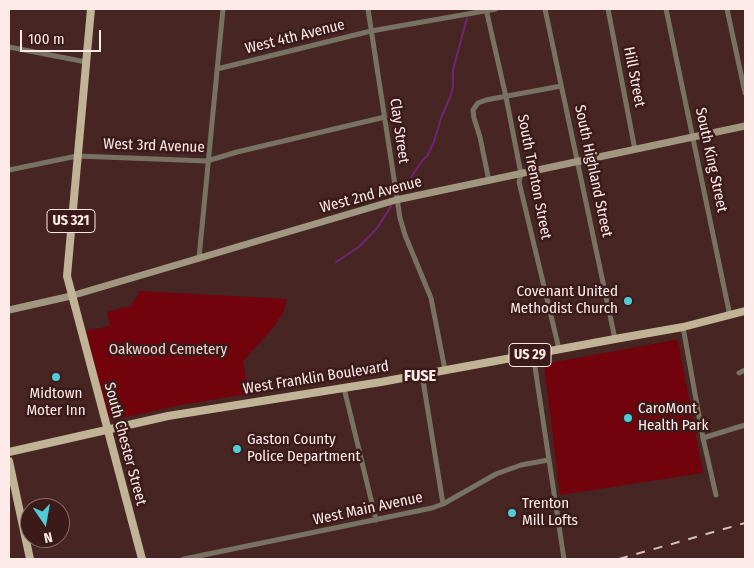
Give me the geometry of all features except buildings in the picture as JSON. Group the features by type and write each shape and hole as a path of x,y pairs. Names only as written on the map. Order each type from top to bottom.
{"main road":[{"name":"South Chester Street","path":"91,9 66,269 71,296 106,430 142,559"},
{"name":"West Franklin Boulevard","path":"9,452 198,410 344,388 615,340 683,327 745,311"},
{"path":"9,462 30,559"}],"street":[{"path":"199,258 223,9"},
{"name":"Clay Street","path":"368,9 396,200 404,235 431,298 445,370"},
{"name":"West 4th Avenue","path":"217,69 371,32 496,9"},
{"name":"South Highland Street","path":"545,9 615,340"},
{"name":"Hill Street","path":"608,9 635,150"},
{"name":"South King Street","path":"666,9 730,316"},
{"path":"727,9 745,93"},
{"name":"South Trenton Street","path":"486,10 521,174 520,190 559,349"},
{"path":"9,47 86,62"},
{"path":"489,181 473,110 478,103 561,86"},
{"name":"West 3rd Avenue","path":"9,170 77,156 208,161 237,152 385,117"},
{"name":"West 2nd Avenue","path":"9,310 71,296 396,200 745,126"},
{"path":"683,327 703,438 716,495"},
{"path":"533,354 564,559"},
{"path":"739,372 745,370"},
{"path":"422,374 443,504"},
{"path":"344,388 376,520"},
{"path":"703,438 745,425"},
{"name":"West Main Avenue","path":"184,559 432,508 443,504 489,477 521,465 548,460"}],"green space":[{"name":"Oakwood Cemetery","path":"140,291 287,299 284,311 274,327 243,361 248,394 181,405 117,419 109,418 85,331 110,326 107,312 131,306"},
{"name":"CaroMont Health Park","path":"678,341 703,473 560,495 544,364"}],"waterway":[{"path":"401,192 427,156 434,142 441,118 451,95 453,70 467,18"},
{"path":"336,262 360,246 378,227 391,206"}],"railway":[{"path":"619,559 745,523"}],"place":[{"name":"Covenant United Methodist Church","path":"628,301"},
{"name":"Midtown Moter Inn","path":"56,377"},
{"name":"CaroMont Health Park","path":"628,418"},
{"name":"Gaston County Police Department","path":"237,449"},
{"name":"Trenton Mill Lofts","path":"512,513"}],"district":[{"name":"FUSE","path":"420,377"}]}
